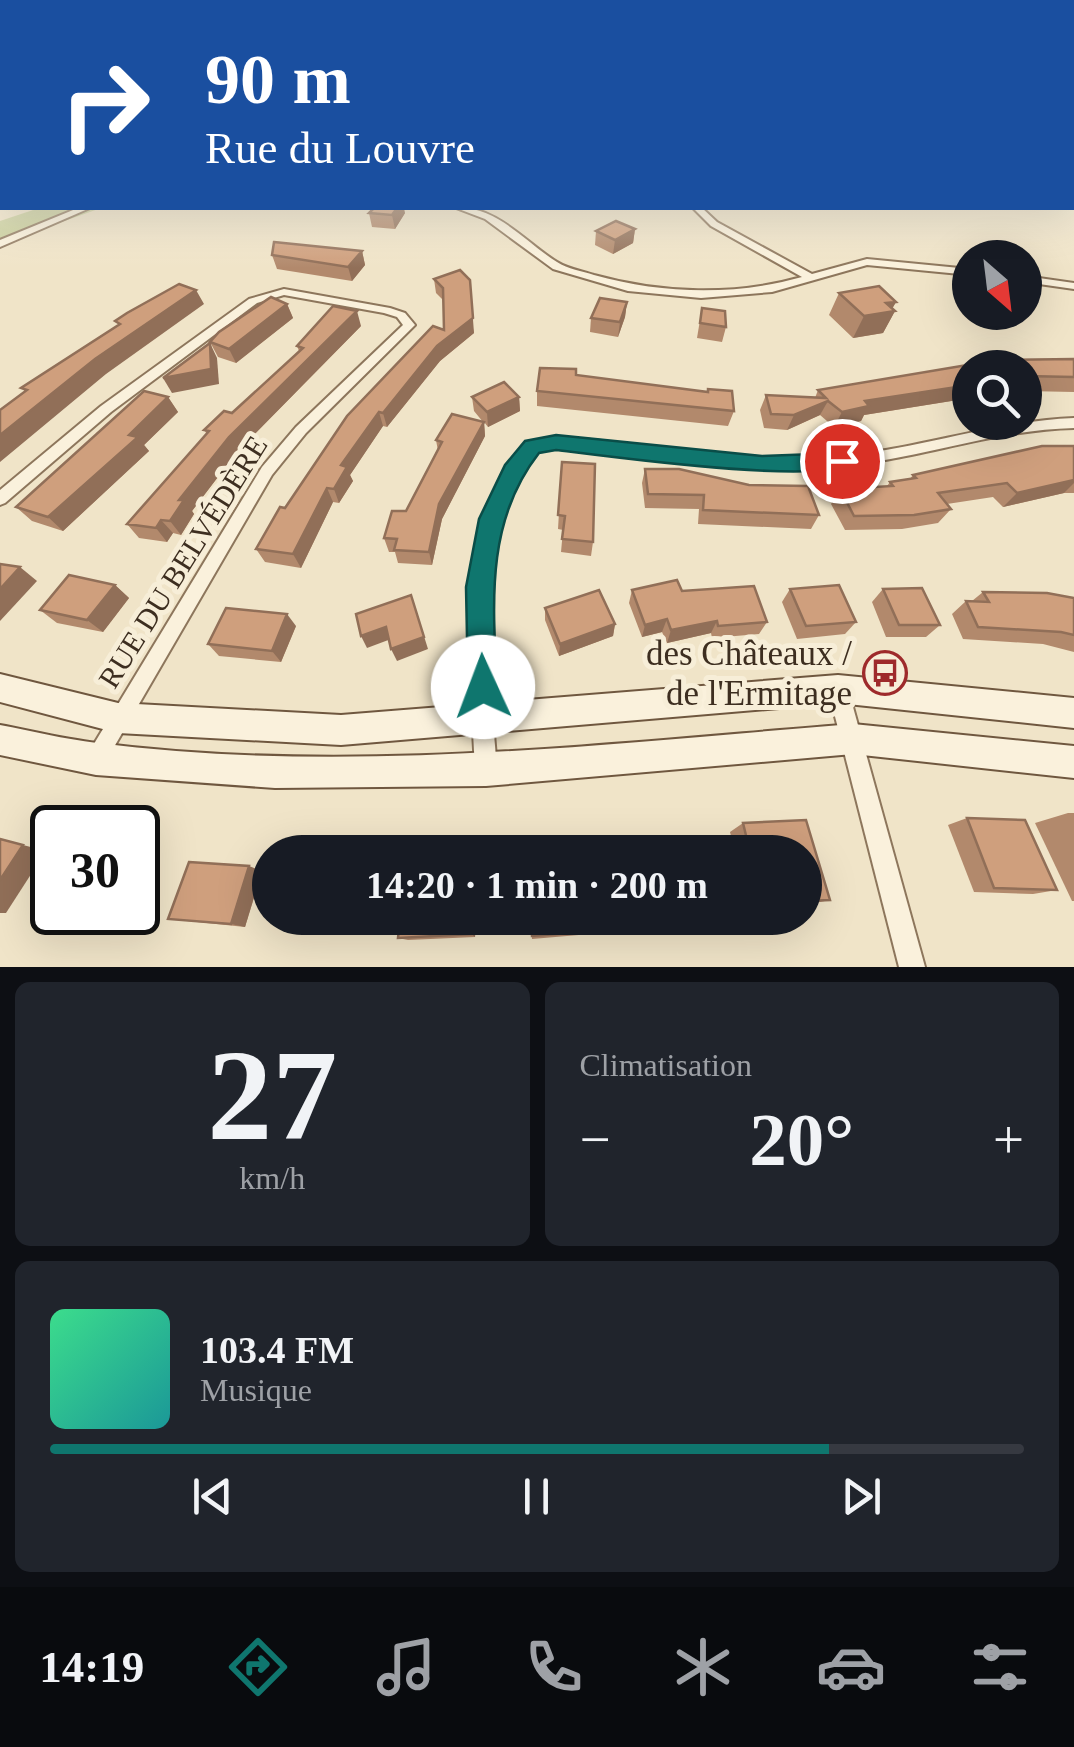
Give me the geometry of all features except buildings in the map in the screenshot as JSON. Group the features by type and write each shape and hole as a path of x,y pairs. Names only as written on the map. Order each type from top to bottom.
{"street":[{"path":"0,244 79,210"},
{"path":"467,210 488,217 556,267 628,288 701,295 772,289 867,262 952,270"},
{"path":"698,210 714,224 810,276"},
{"path":"1042,281 1074,286"},
{"name":"RUE DU BELVÉDÈRE","path":"0,499 106,409 254,301 270,294 284,292 386,310 410,325 301,430 267,470 96,759"},
{"path":"486,770 480,587 491,519 513,470 533,446 556,443 762,464 814,463 870,458 1044,422 1074,422"},
{"path":"0,688 118,718 341,730 838,689 1074,712"},
{"path":"838,689 912,967"},
{"path":"0,740 96,759 275,772 486,770 853,739 1074,762"}],"green space":[{"path":"33,210 95,210 0,244 0,221"}],"place":[{"name":"des Châteaux / de l'Ermitage","path":"885,673"}],"route":[{"path":"483,687 480,587 491,519 513,470 533,446 556,443 762,464 842,461"}]}
